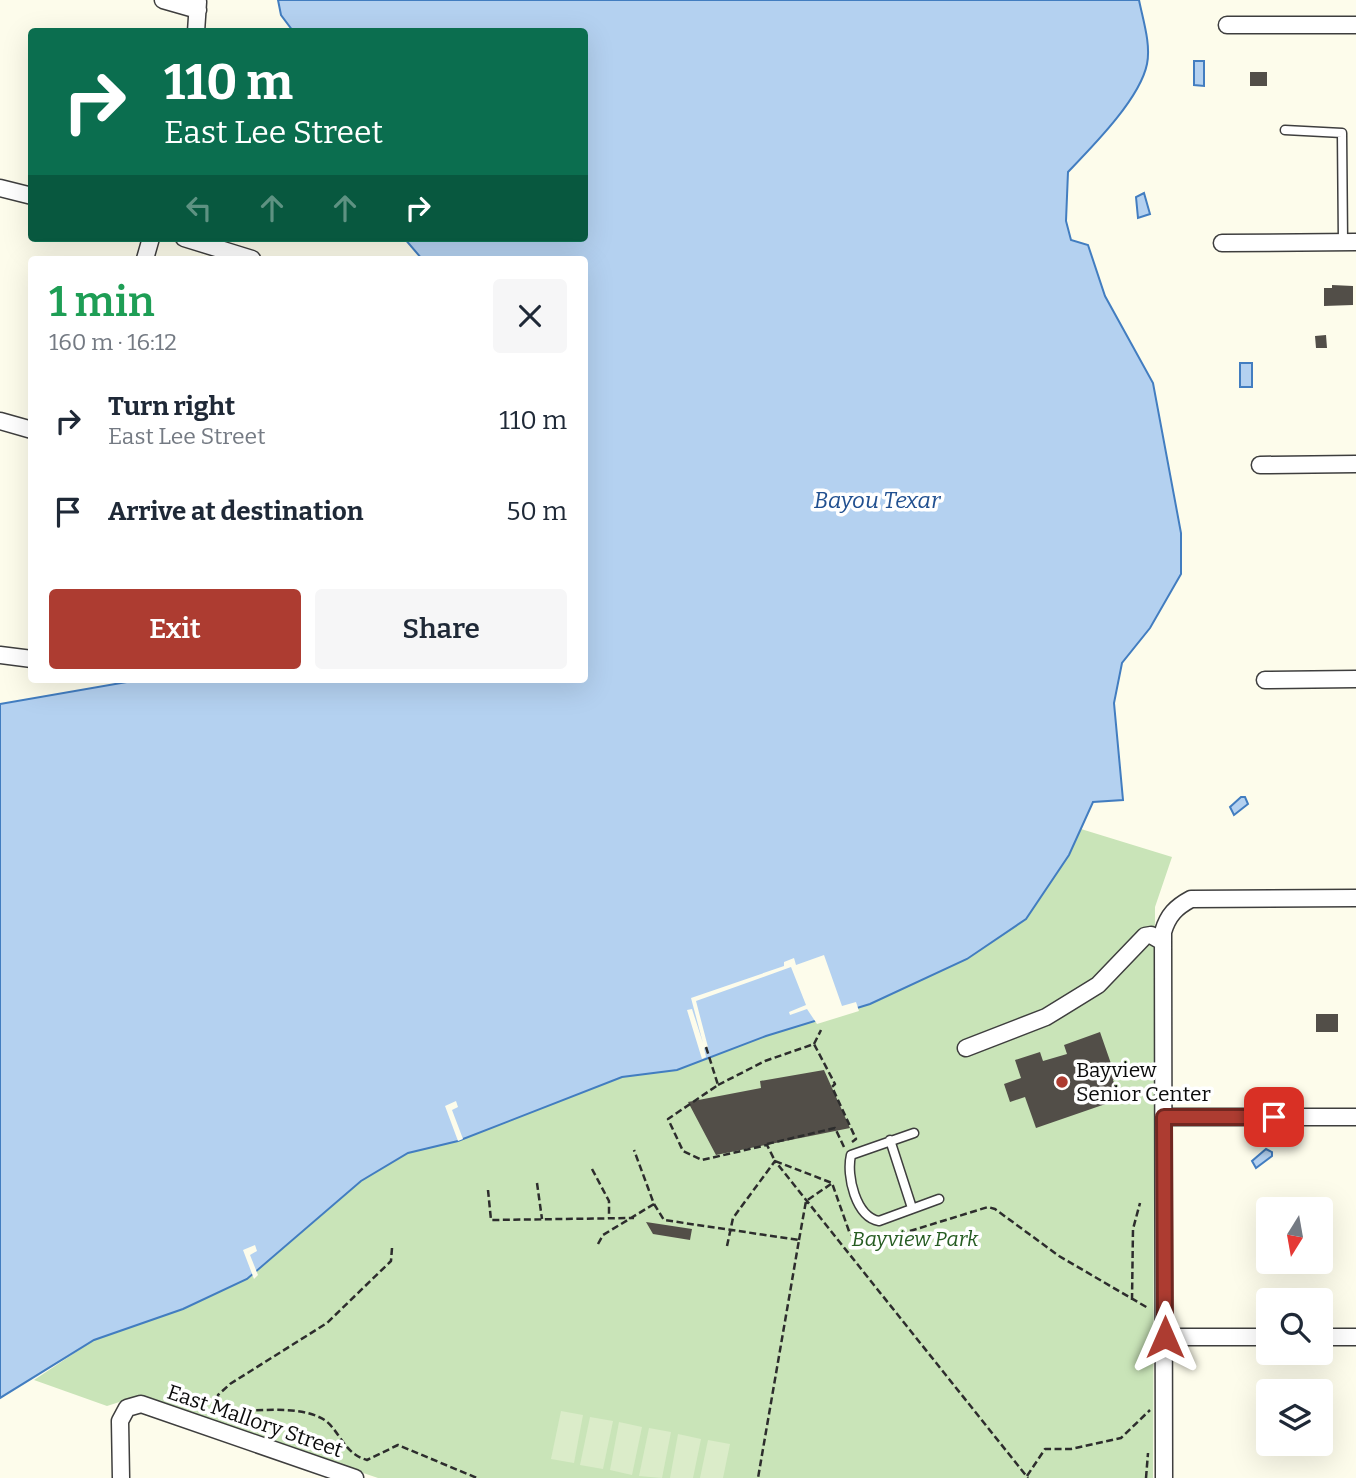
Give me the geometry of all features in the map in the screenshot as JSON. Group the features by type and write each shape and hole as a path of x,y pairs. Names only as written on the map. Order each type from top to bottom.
{"street":[{"path":"163,0 198,5 196,28"},
{"path":"1227,25 1356,25"},
{"path":"0,188 28,195"},
{"path":"197,242 242,256"},
{"path":"1222,243 1350,242"},
{"path":"0,421 28,429"},
{"path":"1260,465 1356,464"},
{"path":"0,655 28,658"},
{"path":"1265,680 1356,680"},
{"path":"1164,1478 1163,942 1166,921 1173,911 1191,899 1356,898"},
{"path":"966,1048 1046,1017 1097,985 1144,936 1151,935 1163,942"},
{"path":"1164,1117 1356,1116"},
{"path":"1165,1337 1256,1337"},
{"path":"1333,1337 1356,1337"},
{"name":"East Mallory Street","path":"121,1478 120,1421 127,1408 141,1405 355,1478"},
{"path":"304,1461 304,1478"}],"lane":[{"path":"1285,130 1342,133 1350,242"},
{"path":"914,1133 851,1155 849,1165 861,1210 870,1219 879,1221 939,1199"},
{"path":"890,1140 912,1209"}],"path":[{"path":"814,1044 835,1084 832,1087 856,1139 844,1147 835,1128 702,1160 683,1151 668,1119 718,1085 765,1061 814,1044 821,1030"},
{"path":"706,1047 718,1085"},
{"path":"767,1144 775,1161 806,1201 1027,1477 1045,1449 1071,1449 1121,1438 1152,1408"},
{"path":"634,1150 654,1204 664,1220 799,1240"},
{"path":"775,1161 832,1183 850,1234 872,1243 988,1207 995,1209 1059,1256 1132,1300 1151,1310 1165,1309"},
{"path":"727,1247 733,1219 775,1161"},
{"path":"592,1169 609,1201 608,1218"},
{"path":"537,1183 542,1219"},
{"path":"758,1478 806,1201 832,1183"},
{"path":"488,1191 491,1220 634,1218"},
{"path":"1132,1300 1133,1229 1140,1203"},
{"path":"598,1244 603,1235 654,1204"},
{"path":"392,1248 391,1261 327,1323 230,1384 218,1395 218,1405 225,1411 296,1412 321,1417 354,1457 367,1460 398,1445 477,1478"}],"green space":[{"name":"Bayview Park","path":"1081,829 1172,857 1155,907 1153,1478 378,1478 138,1396 107,1406 34,1380 94,1340 183,1309 247,1279 361,1181 408,1153 458,1141 623,1077 677,1070 766,1036 1069,855"},
{"path":"561,1411 583,1415 574,1463 551,1459"},
{"path":"590,1417 613,1421 603,1469 580,1465"},
{"path":"619,1422 642,1427 632,1475 610,1470"},
{"path":"649,1428 671,1432 662,1478 639,1476"},
{"path":"678,1434 701,1439 693,1478 670,1478"},
{"path":"708,1440 730,1444 723,1478 700,1478"}],"water":[{"name":"Bayou Texar","path":"278,0 1139,0 1148,48 1143,78 1114,122 1068,172 1066,221 1071,240 1088,245 1105,296 1153,383 1181,533 1181,574 1150,628 1122,663 1114,703 1123,800 1093,802 1069,855 1026,919 967,959 870,1004 766,1036 677,1070 622,1077 458,1141 408,1153 361,1181 247,1279 183,1309 94,1340 0,1398 0,704 121,683 588,683 588,256 419,256 407,242 588,242 588,28 291,28 281,15"},
{"path":"1194,61 1204,61 1204,86 1194,85"},
{"path":"1144,193 1150,214 1138,218 1136,197"},
{"path":"1240,363 1252,363 1252,387 1240,387"},
{"path":"1241,797 1245,797 1248,804 1234,815 1230,807"},
{"path":"1266,1149 1272,1152 1272,1156 1256,1168 1252,1161"}],"pier":[{"path":"824,955 842,1006 856,1002 859,1011 817,1024 807,1009 790,1015 789,1012 806,1005 791,967 696,1001 708,1047 704,1048 706,1057 702,1059 687,1010 692,1009 703,1043 691,998 784,966 784,962 794,958 796,965"},
{"path":"456,1101 458,1107 452,1110 463,1139 458,1141 445,1106"},
{"path":"255,1245 257,1251 250,1255 258,1275 254,1279 243,1250"}],"building":[{"path":"1250,72 1267,72 1267,86 1250,86"},
{"path":"1332,285 1353,286 1353,305 1324,306 1324,288 1332,288"},
{"path":"1326,335 1327,348 1316,348 1315,336"},
{"path":"1316,1014 1338,1014 1338,1032 1316,1032"},
{"name":"Bayview Senior Center","path":"1100,1032 1116,1078 1113,1080 1120,1099 1036,1128 1025,1097 1010,1102 1004,1084 1021,1078 1015,1060 1040,1052 1043,1061 1067,1054 1064,1045"},
{"path":"824,1070 850,1128 716,1155 688,1102 761,1088 760,1081"},
{"path":"646,1222 692,1229 690,1240 653,1234"}],"place":[{"name":"Bayview Senior Center","path":"1062,1082"}],"route":[{"path":"1165,1337 1164,1117 1274,1117"}]}
